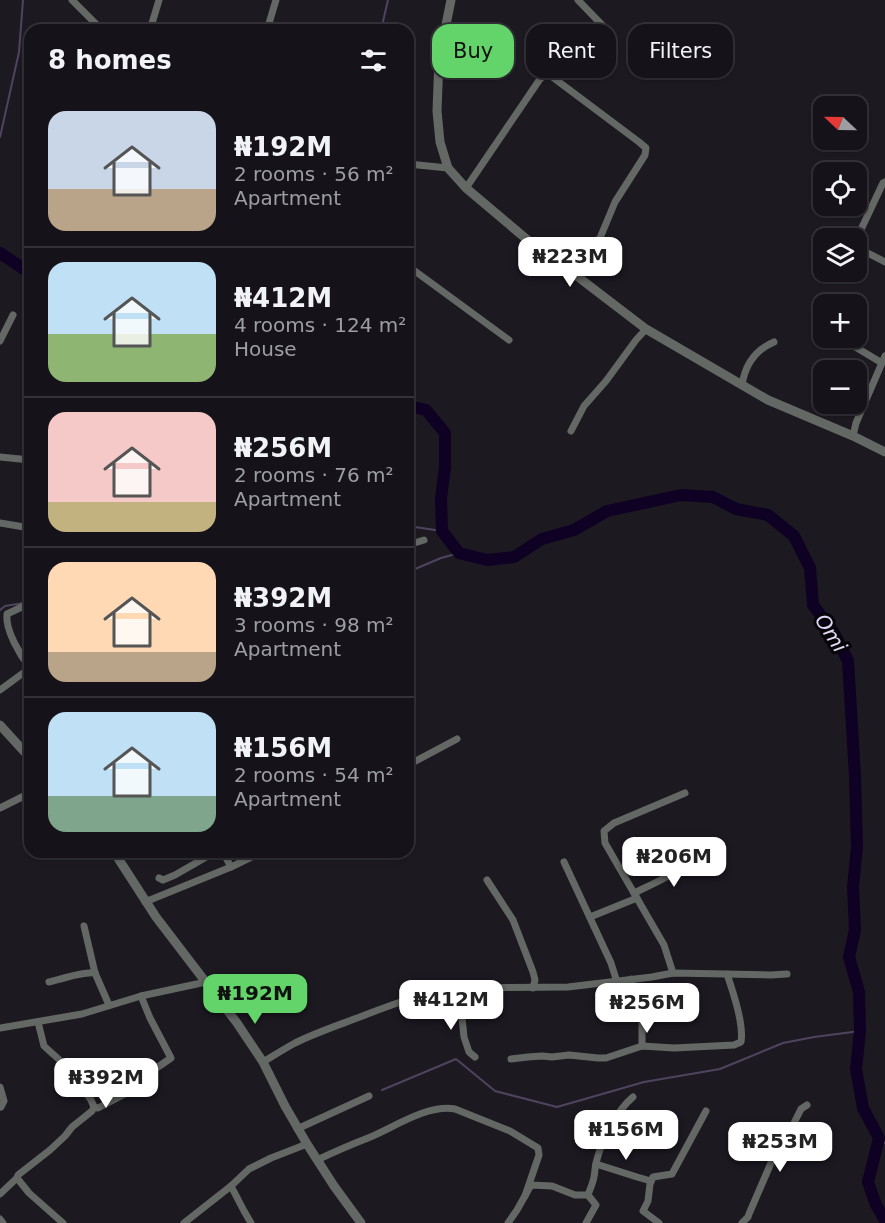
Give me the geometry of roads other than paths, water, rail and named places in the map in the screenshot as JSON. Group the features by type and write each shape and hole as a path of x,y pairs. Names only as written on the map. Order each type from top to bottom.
{"street":[{"path":"72,0 96,24"},
{"path":"152,24 159,0"},
{"path":"269,24 276,0"},
{"path":"451,0 439,59 440,142 448,168 466,188 537,248 646,329 768,400 885,452"},
{"path":"578,0 601,24"},
{"path":"466,188 541,78"},
{"path":"554,78 646,148 645,155 615,202 600,237 565,267"},
{"path":"414,164 448,168"},
{"path":"885,182 857,238 857,244 862,249 885,262"},
{"path":"414,270 509,340"},
{"path":"0,341 13,315"},
{"path":"571,431 584,406 646,329"},
{"path":"741,385 744,372 755,354 774,342"},
{"path":"853,436 856,423 884,359 861,348"},
{"path":"0,457 24,459"},
{"path":"0,523 24,527"},
{"path":"414,543 424,540"},
{"path":"24,606 7,614 6,621 24,660"},
{"path":"0,690 24,672"},
{"path":"0,725 24,751"},
{"path":"414,762 457,739"},
{"path":"673,973 664,945 605,843 604,831 614,823 685,793"},
{"path":"0,808 24,796"},
{"path":"590,917 636,896 686,866 696,856"},
{"path":"118,858 145,902 237,1023 263,1062 297,1129 333,1186 361,1223"},
{"path":"159,878 163,880 204,858"},
{"path":"227,858 231,867"},
{"path":"145,902 250,858"},
{"path":"564,862 611,963 617,982"},
{"path":"487,880 513,920 534,972 533,988"},
{"path":"84,926 95,973 109,1005"},
{"path":"49,982 88,972 95,973"},
{"path":"263,1062 295,1043 428,993 459,988 568,987 673,973 787,974"},
{"path":"512,1059 568,1055 606,1058 642,1046 674,1048 735,1045 741,1042 742,1036 728,975"},
{"path":"631,980 642,1019 642,1046"},
{"path":"0,1028 82,1014 141,996 206,982"},
{"path":"459,988 464,1037 469,1052 476,1057"},
{"path":"135,1080 171,1058 141,996"},
{"path":"0,1194 17,1178 18,1174 51,1150 72,1127 92,1111 93,1107 91,1100 64,1064 44,1046 38,1022"},
{"path":"0,1087 4,1101 1,1107"},
{"path":"93,1107 98,1108 125,1094"},
{"path":"297,1129 369,1096"},
{"path":"588,1195 604,1141 616,1118 633,1097"},
{"path":"742,1223 751,1220 762,1183 777,1149 801,1109 807,1105"},
{"path":"317,1160 424,1113 446,1107 510,1131 538,1148 539,1155 525,1196"},
{"path":"659,1223 643,1211 648,1201 651,1181 653,1177 672,1174 706,1111"},
{"path":"184,1223 249,1169 307,1144"},
{"path":"596,1164 651,1181"},
{"path":"17,1178 29,1193 63,1223"},
{"path":"508,1223 531,1185 552,1186 575,1195 588,1195"},
{"path":"231,1186 251,1223"},
{"path":"586,1223 596,1205 588,1195"},
{"path":"0,1220 3,1223"}],"waterway":[{"path":"0,137 19,52 23,0"},
{"path":"382,24 388,0"},
{"name":"Omi","path":"0,253 24,269"},
{"name":"Omi","path":"414,407 426,410 445,433 445,467 441,498 442,531 459,553 487,560 514,557 542,539 574,530 607,511 681,495 713,497 736,509 768,515 794,536 810,568 813,605 834,633 848,661 857,847 853,887 855,930 849,957 859,992 860,1031 856,1069 863,1108 879,1138 868,1182 876,1205 885,1220"},
{"path":"414,527 442,531"},
{"path":"414,569 459,553"},
{"path":"0,610 5,606 24,603"},
{"path":"382,1090 456,1059 495,1091 557,1107 644,1082 720,1069 783,1043 860,1031"},
{"name":"Omi","path":"879,1138 885,1143"}]}
